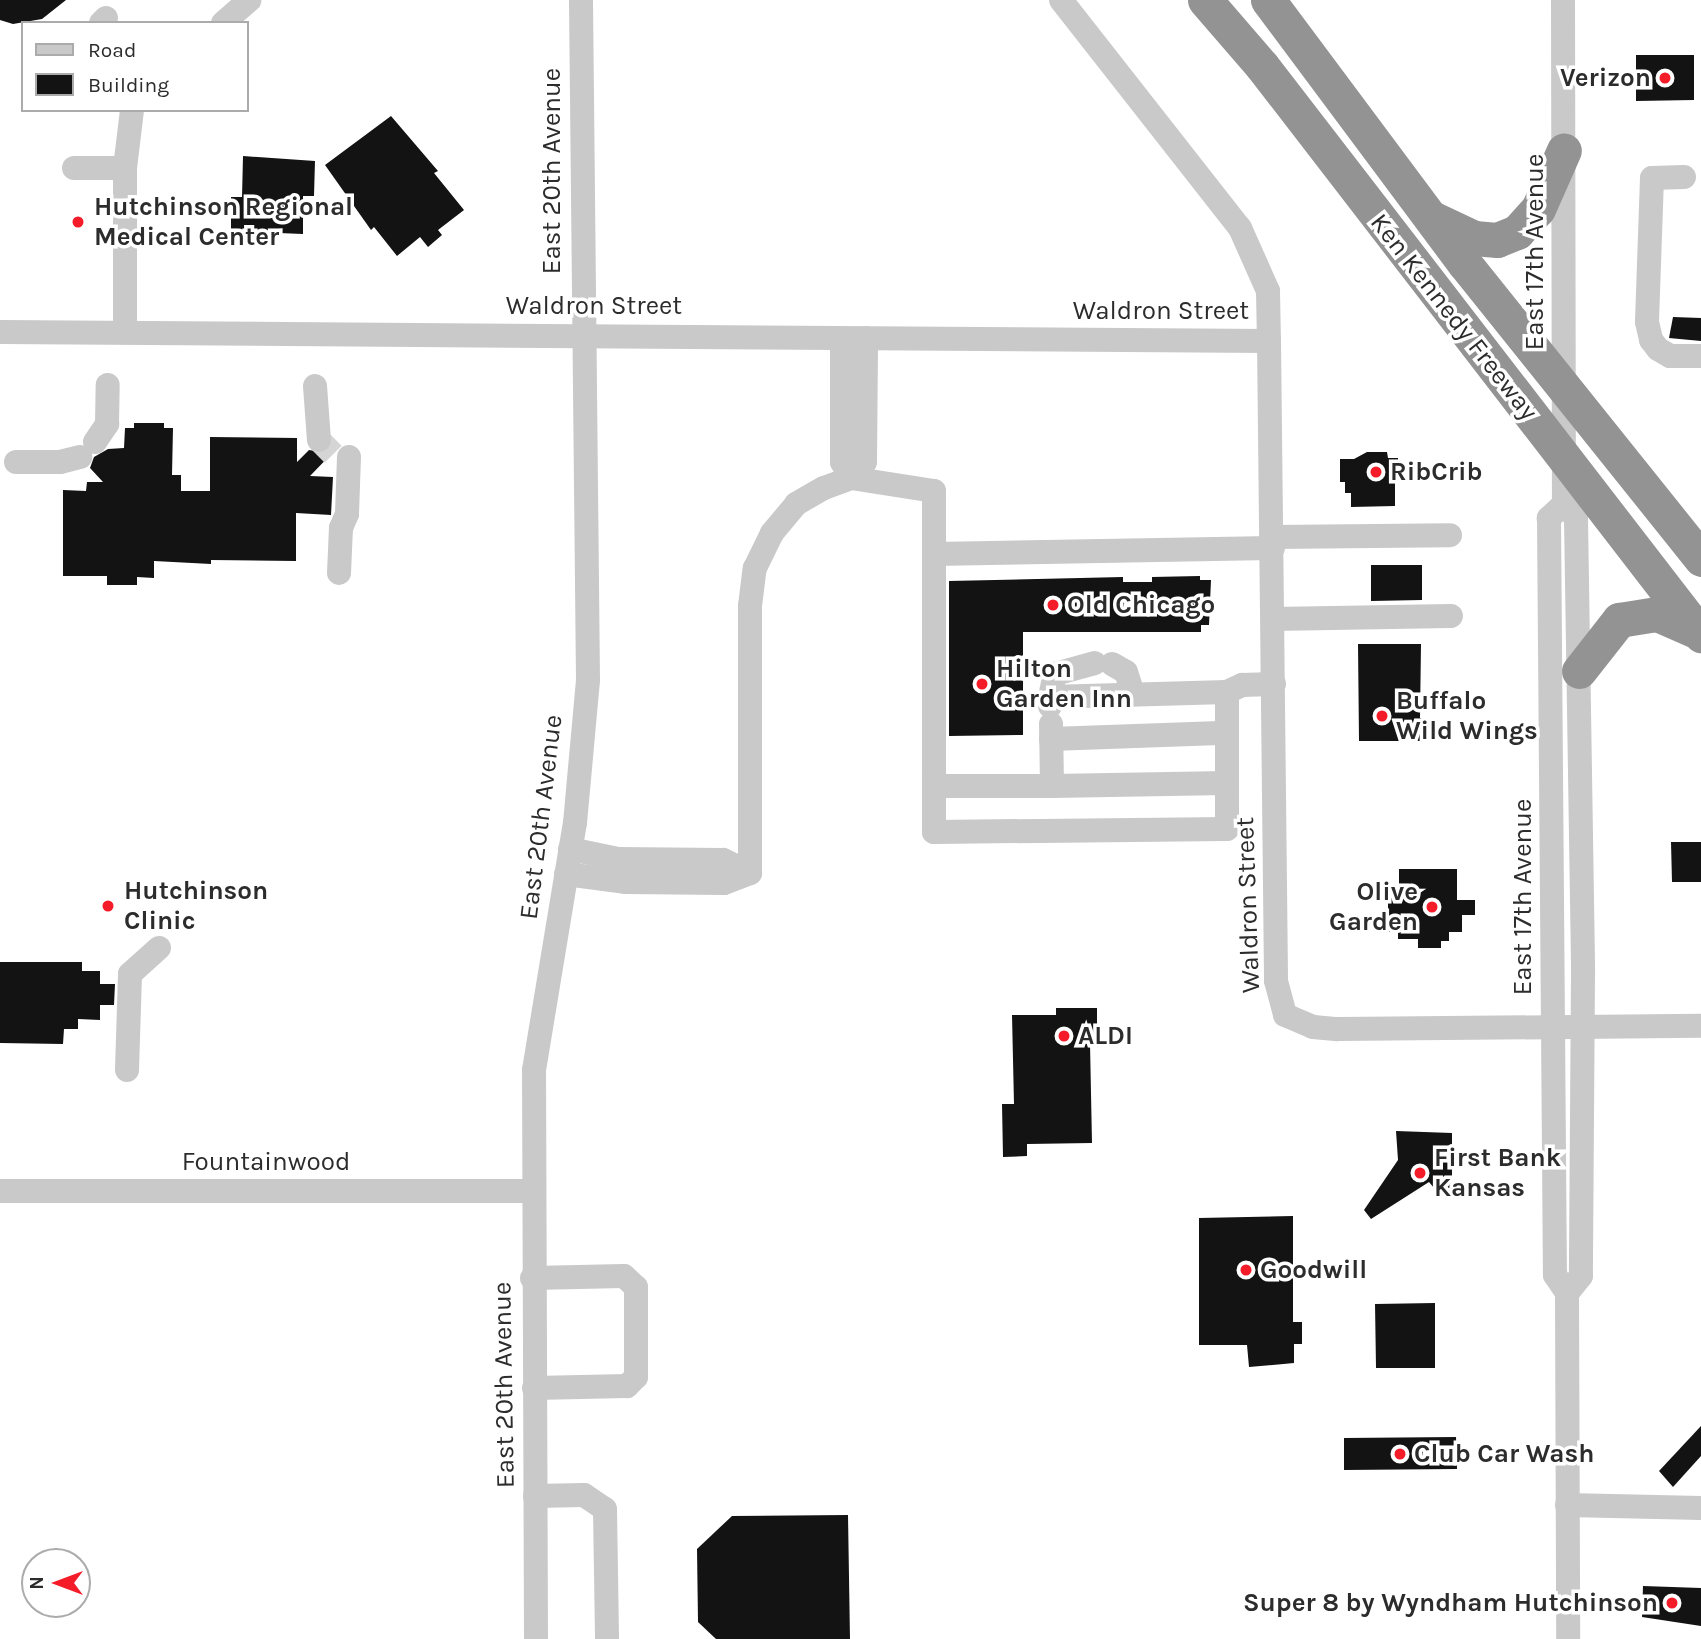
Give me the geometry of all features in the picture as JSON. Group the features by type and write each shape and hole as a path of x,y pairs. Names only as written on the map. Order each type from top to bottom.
{"highway":[{"name":"Ken Kennedy Freeway","path":"1205,0 1262,66 1483,353 1570,486 1700,634"},
{"name":"Ken Kennedy Freeway","path":"1268,0 1433,219 1560,367 1657,503 1701,559"},
{"path":"1433,219 1474,238 1497,240 1517,232 1538,209 1564,150"},
{"path":"1483,353 1522,371 1560,367"},
{"path":"1570,486 1621,481 1657,503"},
{"path":"1579,671 1605,632 1619,620 1657,614 1700,634"}],"street":[{"path":"225,21 249,0"},
{"name":"East 20th Avenue","path":"536,1639 532,1278 534,1070 570,849 588,680 582,336 581,0"},
{"path":"1061,0 1241,228 1268,291 1269,341"},
{"name":"East 17th Avenue","path":"1563,0 1564,150 1560,367 1570,486 1576,519 1581,1028 1581,1276 1567,1293"},
{"path":"125,332 125,169 132,112"},
{"path":"74,168 125,169"},
{"path":"1684,177 1652,178 1647,322 1651,340 1658,349 1670,356 1701,356"},
{"name":"Waldron Street","path":"0,332 1269,341 1276,981 1286,1015 1312,1027 1338,1029 1701,1026"},
{"path":"750,873 750,606 755,568 772,533 796,504 851,478 865,462 854,338"},
{"path":"16,461 60,462 88,450 107,424 108,385"},
{"path":"315,386 343,452 347,514 341,528 339,573"},
{"path":"851,478 933,491 934,832 1227,829 1227,692"},
{"name":"East 17th Avenue","path":"1567,1639 1567,1293 1555,1275 1549,518 1570,486"},
{"path":"933,554 1450,535"},
{"path":"1273,619 1451,616"},
{"path":"1052,786 1051,716 1055,674 1103,664 1126,672 1133,694"},
{"path":"1051,716 1133,694 1227,692 1242,685 1274,684"},
{"path":"1051,716 1227,733"},
{"path":"934,786 1227,783"},
{"path":"570,849 618,859 723,860 750,873"},
{"path":"566,874 626,882 724,883 750,873"},
{"path":"127,1070 130,974 159,948"},
{"name":"Fountainwood","path":"0,1191 532,1191"},
{"path":"532,1278 624,1276 636,1287 636,1377 627,1386 534,1388"},
{"path":"535,1496 584,1495 605,1509 607,1639"},
{"path":"1567,1505 1701,1508"}],"building":[{"path":"0,0 66,0 42,19 13,24 0,20"},
{"name":"Verizon","path":"1636,55 1694,55 1694,100 1636,101"},
{"path":"391,116 438,171 434,173 464,210 438,230 442,235 428,247 420,237 397,256 374,227 371,230 325,165"},
{"path":"243,156 315,161 314,196 303,196 303,234 231,231 231,197 242,197"},
{"path":"1673,317 1701,318 1701,341 1669,338"},
{"path":"134,423 164,423 164,428 173,428 172,475 181,475 181,491 210,491 210,437 297,438 297,462 309,450 327,453 334,440 339,446 310,476 333,477 331,515 296,513 296,561 211,560 211,564 154,561 154,578 137,577 137,585 107,585 107,576 63,576 63,490 86,491 87,482 103,482 90,468 94,457 108,449 124,448 125,428 134,428"},
{"name":"RibCrib","path":"1367,452 1387,452 1388,458 1398,458 1398,464 1411,464 1411,479 1395,479 1395,506 1351,507 1351,493 1345,493 1345,482 1340,482 1340,459 1354,459"},
{"path":"1371,565 1422,565 1422,600 1371,601"},
{"name":"Hilton Garden Inn","path":"1200,576 1200,580 1211,580 1209,625 1201,625 1201,632 1023,632 1023,735 949,736 949,581 1123,577 1123,582 1152,582 1152,577"},
{"path":"1358,644 1421,644 1420,718 1426,718 1426,741 1359,741"},
{"path":"1671,842 1701,842 1701,882 1672,882"},
{"name":"Olive Garden","path":"1399,869 1457,869 1457,900 1475,900 1475,915 1462,915 1462,932 1449,932 1449,941 1441,941 1441,948 1418,948 1418,939 1398,939 1398,932 1388,932 1388,885 1399,885"},
{"path":"0,962 82,962 82,971 100,971 100,984 115,984 114,1005 100,1005 100,1020 78,1019 78,1029 64,1029 63,1044 0,1043"},
{"path":"1056,1008 1097,1008 1097,1043 1090,1043 1092,1143 1027,1144 1027,1156 1003,1157 1002,1104 1014,1104 1012,1015 1056,1015"},
{"name":"First Bank Kansas","path":"1396,1131 1452,1133 1452,1188 1434,1188 1429,1182 1371,1219 1364,1210 1398,1160"},
{"name":"Goodwill","path":"1293,1216 1293,1322 1302,1322 1302,1344 1294,1344 1294,1363 1249,1367 1247,1345 1199,1345 1199,1218"},
{"path":"1435,1303 1435,1368 1376,1368 1375,1304"},
{"path":"1701,1426 1701,1456 1673,1487 1659,1471"},
{"name":"Club Car Wash","path":"1456,1437 1457,1469 1344,1470 1344,1438"},
{"path":"848,1515 850,1639 716,1639 698,1622 697,1549 732,1516"},
{"name":"Super 8 by Wyndham Hutchinson","path":"1643,1586 1701,1588 1701,1626 1642,1617"}],"tunnel":[{"path":"319,440 333,454"}],"place":[{"name":"Verizon","path":"1665,78"},
{"name":"Hutchinson Regional Medical Center","path":"78,222"},
{"name":"RibCrib","path":"1376,472"},
{"name":"Old Chicago","path":"1053,605"},
{"name":"Hilton Garden Inn","path":"982,684"},
{"name":"Buffalo Wild Wings","path":"1382,716"},
{"name":"Hutchinson Clinic","path":"108,906"},
{"name":"Olive Garden","path":"1432,907"},
{"name":"ALDI","path":"1064,1036"},
{"name":"First Bank Kansas","path":"1420,1173"},
{"name":"Goodwill","path":"1246,1270"},
{"name":"Club Car Wash","path":"1400,1454"},
{"name":"Super 8 by Wyndham Hutchinson","path":"1672,1603"}]}
